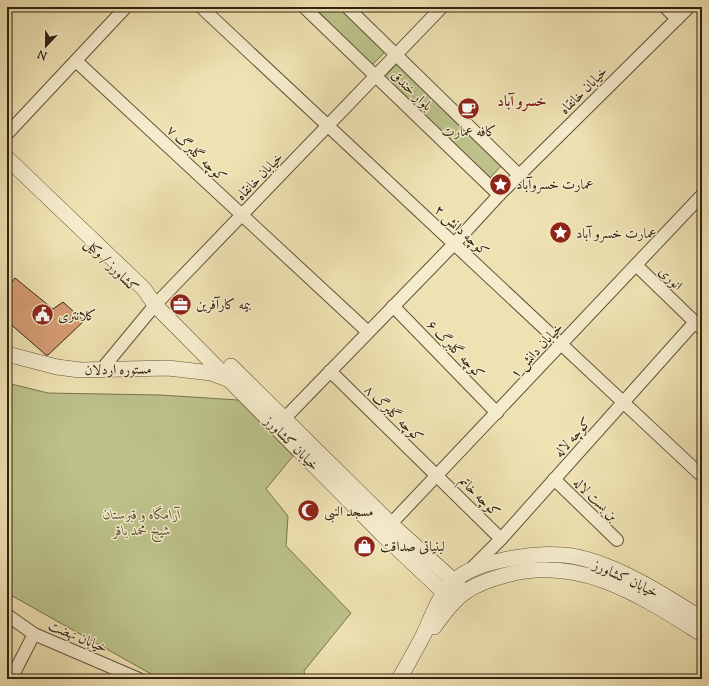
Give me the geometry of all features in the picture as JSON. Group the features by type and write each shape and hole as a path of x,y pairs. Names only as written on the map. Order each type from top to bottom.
{"street":[{"path":"7,134 126,7"},
{"name":"کوچه دانش ۲","path":"201,7 702,476"},
{"name":"بلوار خندق","path":"304,7 499,195"},
{"name":"بلوار خندق","path":"347,7 519,175"},
{"name":"خیابان خانقاه","path":"102,370 157,303 442,7"},
{"path":"665,7 677,19"},
{"name":"خیابان خانقاه","path":"284,418 454,244 499,195 689,7"},
{"name":"کوچه گلبرگ ۷","path":"76,61 368,332"},
{"name":"خیابان کشاورز","path":"7,158 144,289 230,380 387,529 454,596"},
{"name":"کشاورز / وکیل","path":"7,164 157,303 184,335 211,373"},
{"name":"خیابان دانش ۱","path":"387,529 702,196"},
{"name":"انوری","path":"636,265 699,325"},
{"name":"خیابان کشاورز","path":"157,303 284,418 387,529 454,581"},
{"name":"کوچه گلبرگ ۶","path":"393,306 497,413"},
{"name":"کوچه لاله","path":"470,570 501,539 623,402 699,325"},
{"name":"مستوره اردلان","path":"7,354 57,367 80,370 168,368 211,373 230,380"},
{"name":"کوچه گلبرگ ۸","path":"330,371 437,476"},
{"name":"کوچه خاتم","path":"437,476 501,539"},
{"name":"بن بست لاله","path":"554,479 618,540"},
{"name":"خیابان کشاورز","path":"454,581 470,570 515,557 564,555 584,558 606,566 655,590 702,619"},
{"name":"خیابان کشاورز","path":"454,596 487,580 518,572 546,569 574,571 604,580 625,590 702,634"},
{"name":"خیابان کشاورز","path":"454,581 454,596"},
{"path":"399,679 416,648 454,596"},
{"name":"خیابان نهضت","path":"7,615 34,634 139,679"},
{"path":"11,679 34,634"}],"green space":[{"path":"314,7 344,7 387,50 372,65"},
{"path":"399,62 502,165 487,181 383,78"},
{"name":"آرامگاه و قبرستان شیخ محمد باقر","path":"7,383 48,393 160,395 238,400 293,456 266,489 288,516 286,546 351,613 304,671 305,679 160,679 7,593"}],"building":[{"name":"کلانتری","path":"15,278 53,309 63,302 84,321 48,355 46,355 7,321 7,289"}],"place":[{"name":"کافه عمارت","path":"469,109"},
{"name":"عمارت خسروآباد","path":"500,184"},
{"name":"عمارت خسرو آباد","path":"561,233"},
{"name":"بیمه کارآفرین","path":"180,304"},
{"name":"کلانتری","path":"42,315"},
{"name":"مسجد النبی","path":"309,511"},
{"name":"لبنیاتی ‌صداقت","path":"365,546"}],"district":[{"name":"خسرو آباد","path":"522,101"}]}
